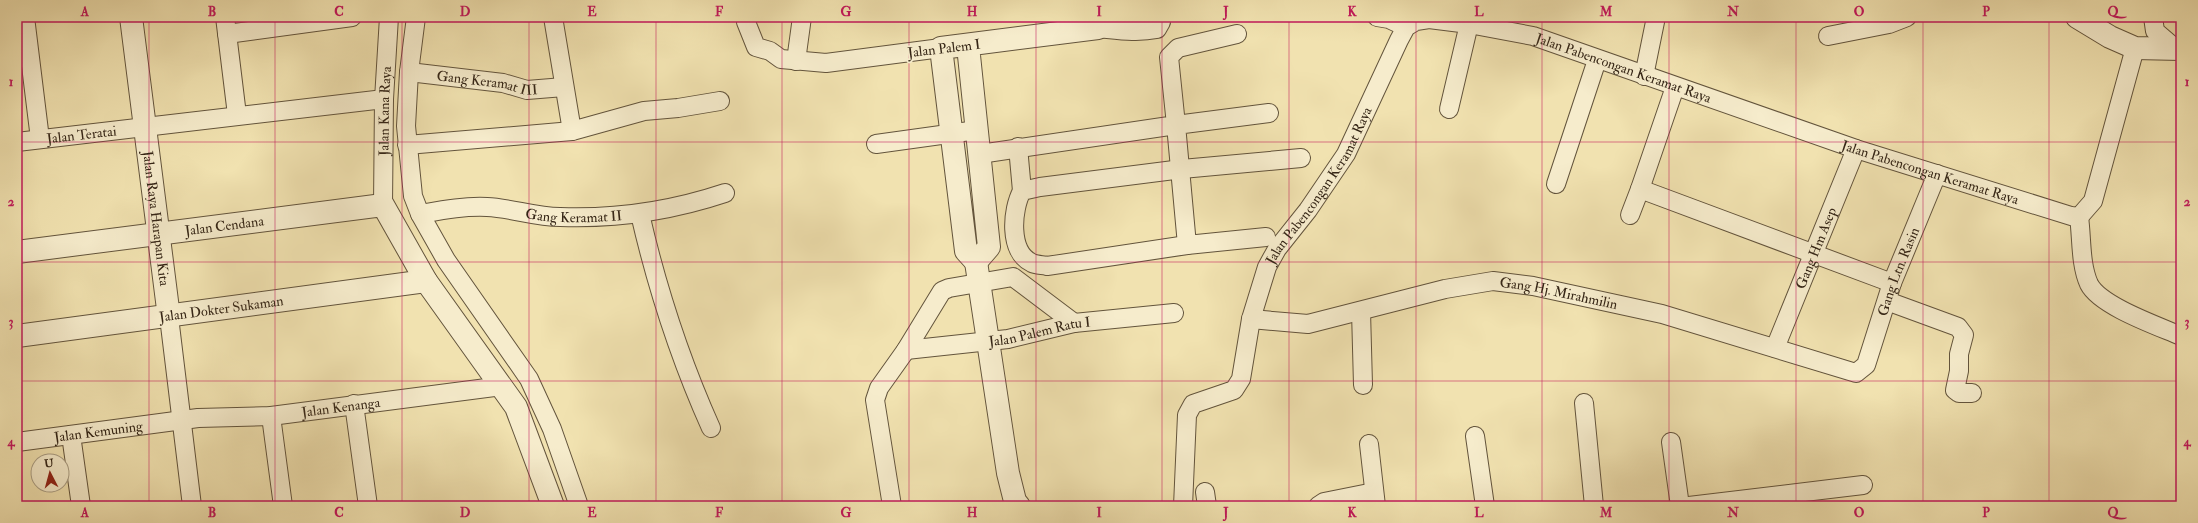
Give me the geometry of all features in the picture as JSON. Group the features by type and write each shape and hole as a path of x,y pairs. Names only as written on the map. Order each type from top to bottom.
{"street":[{"path":"25,17 24,61 40,139"},
{"name":"Jalan Raya Harapan Kita","path":"131,17 146,126 180,420 192,506"},
{"path":"237,115 226,25 352,17"},
{"name":"Jalan Kana Raya","path":"383,205 384,99 389,17"},
{"path":"416,17 409,72 406,126 413,196 420,214 446,260 528,380 552,430 579,506"},
{"path":"553,17 572,131"},
{"path":"786,60 802,17"},
{"name":"Jalan Palem I","path":"746,19 748,45 753,55 762,60 786,60 826,64 941,48 968,46 1106,23 1135,32 1147,31 1157,29 1161,22 1160,17"},
{"path":"1376,17 1388,19 1406,27"},
{"path":"1644,76 1656,17"},
{"path":"1828,36 1889,24 1907,17"},
{"path":"2077,17 2110,37 2135,48 2178,49"},
{"path":"2153,17 2153,24 2159,36 2178,49"},
{"name":"Jalan Pabencongan Keramat Raya","path":"1183,506 1187,415 1189,409 1193,404 1234,390 1238,385 1241,379 1251,320 1271,261 1277,249 1308,210 1346,154 1406,27 1416,21 1429,19 1469,24 1533,36 1597,60 1856,149 2071,216 2079,217"},
{"path":"1449,109 1469,24"},
{"path":"1187,245 1182,169 1169,57 1171,53 1178,48 1238,34"},
{"path":"968,46 989,247 976,262"},
{"path":"941,48 966,250 976,262 1008,473 1015,501 1019,506"},
{"path":"2135,48 2094,202 2079,217 2085,268 2089,284 2099,297 2144,321 2181,336"},
{"path":"1556,184 1597,60"},
{"name":"Gang Keramat III","path":"409,72 503,83 527,90 564,87"},
{"path":"1630,215 1675,87"},
{"name":"Jalan Teratai","path":"17,142 237,115 384,99"},
{"path":"407,145 572,131 644,111 678,108 720,101"},
{"path":"980,154 1018,147 1269,113"},
{"path":"876,144 977,130"},
{"path":"1018,147 1022,191 1017,200 1014,220 1017,246 1023,256 1032,264 1047,266 1187,245 1266,236"},
{"name":"Gang Hm Asep","path":"1775,348 1856,149"},
{"path":"1022,191 1182,169 1301,158"},
{"name":"Gang Ltn. Rasin","path":"1862,370 1866,365 1892,284 1937,174"},
{"path":"1640,189 1892,284"},
{"name":"Gang Keramat II","path":"420,214 462,207 488,207 558,217 614,217 640,214 703,200 725,192"},
{"path":"960,205 985,202"},
{"path":"383,205 426,281 516,407 553,506"},
{"name":"Jalan Cendana","path":"17,252 383,205"},
{"path":"640,214 649,254 682,361 711,428"},
{"path":"892,506 875,400 879,388 906,350 942,291 949,288 979,285 1013,278 1074,323"},
{"name":"Jalan Dokter Sukaman","path":"17,336 169,317 426,281"},
{"name":"Gang Hj. Mirahmilin","path":"1251,320 1308,324 1445,289 1493,281 1533,286 1662,314 1775,348 1850,373 1856,373 1862,370"},
{"path":"1887,301 1958,327 1964,335 1959,354 1959,371 1955,390 1959,393 1972,393"},
{"path":"1361,311 1363,385"},
{"name":"Jalan Palem Ratu I","path":"906,350 1008,339 1074,323 1174,313"},
{"name":"Jalan Kenanga","path":"180,420 271,416 354,404 502,386"},
{"path":"1584,403 1594,506"},
{"path":"354,404 368,506"},
{"path":"271,416 283,506"},
{"name":"Jalan Kemuning","path":"17,442 180,420"},
{"path":"71,435 81,506"},
{"path":"1475,436 1485,506"},
{"path":"1671,442 1680,506"},
{"path":"1318,506 1324,502 1375,499 1368,444"},
{"path":"1701,505 1863,485"}]}
